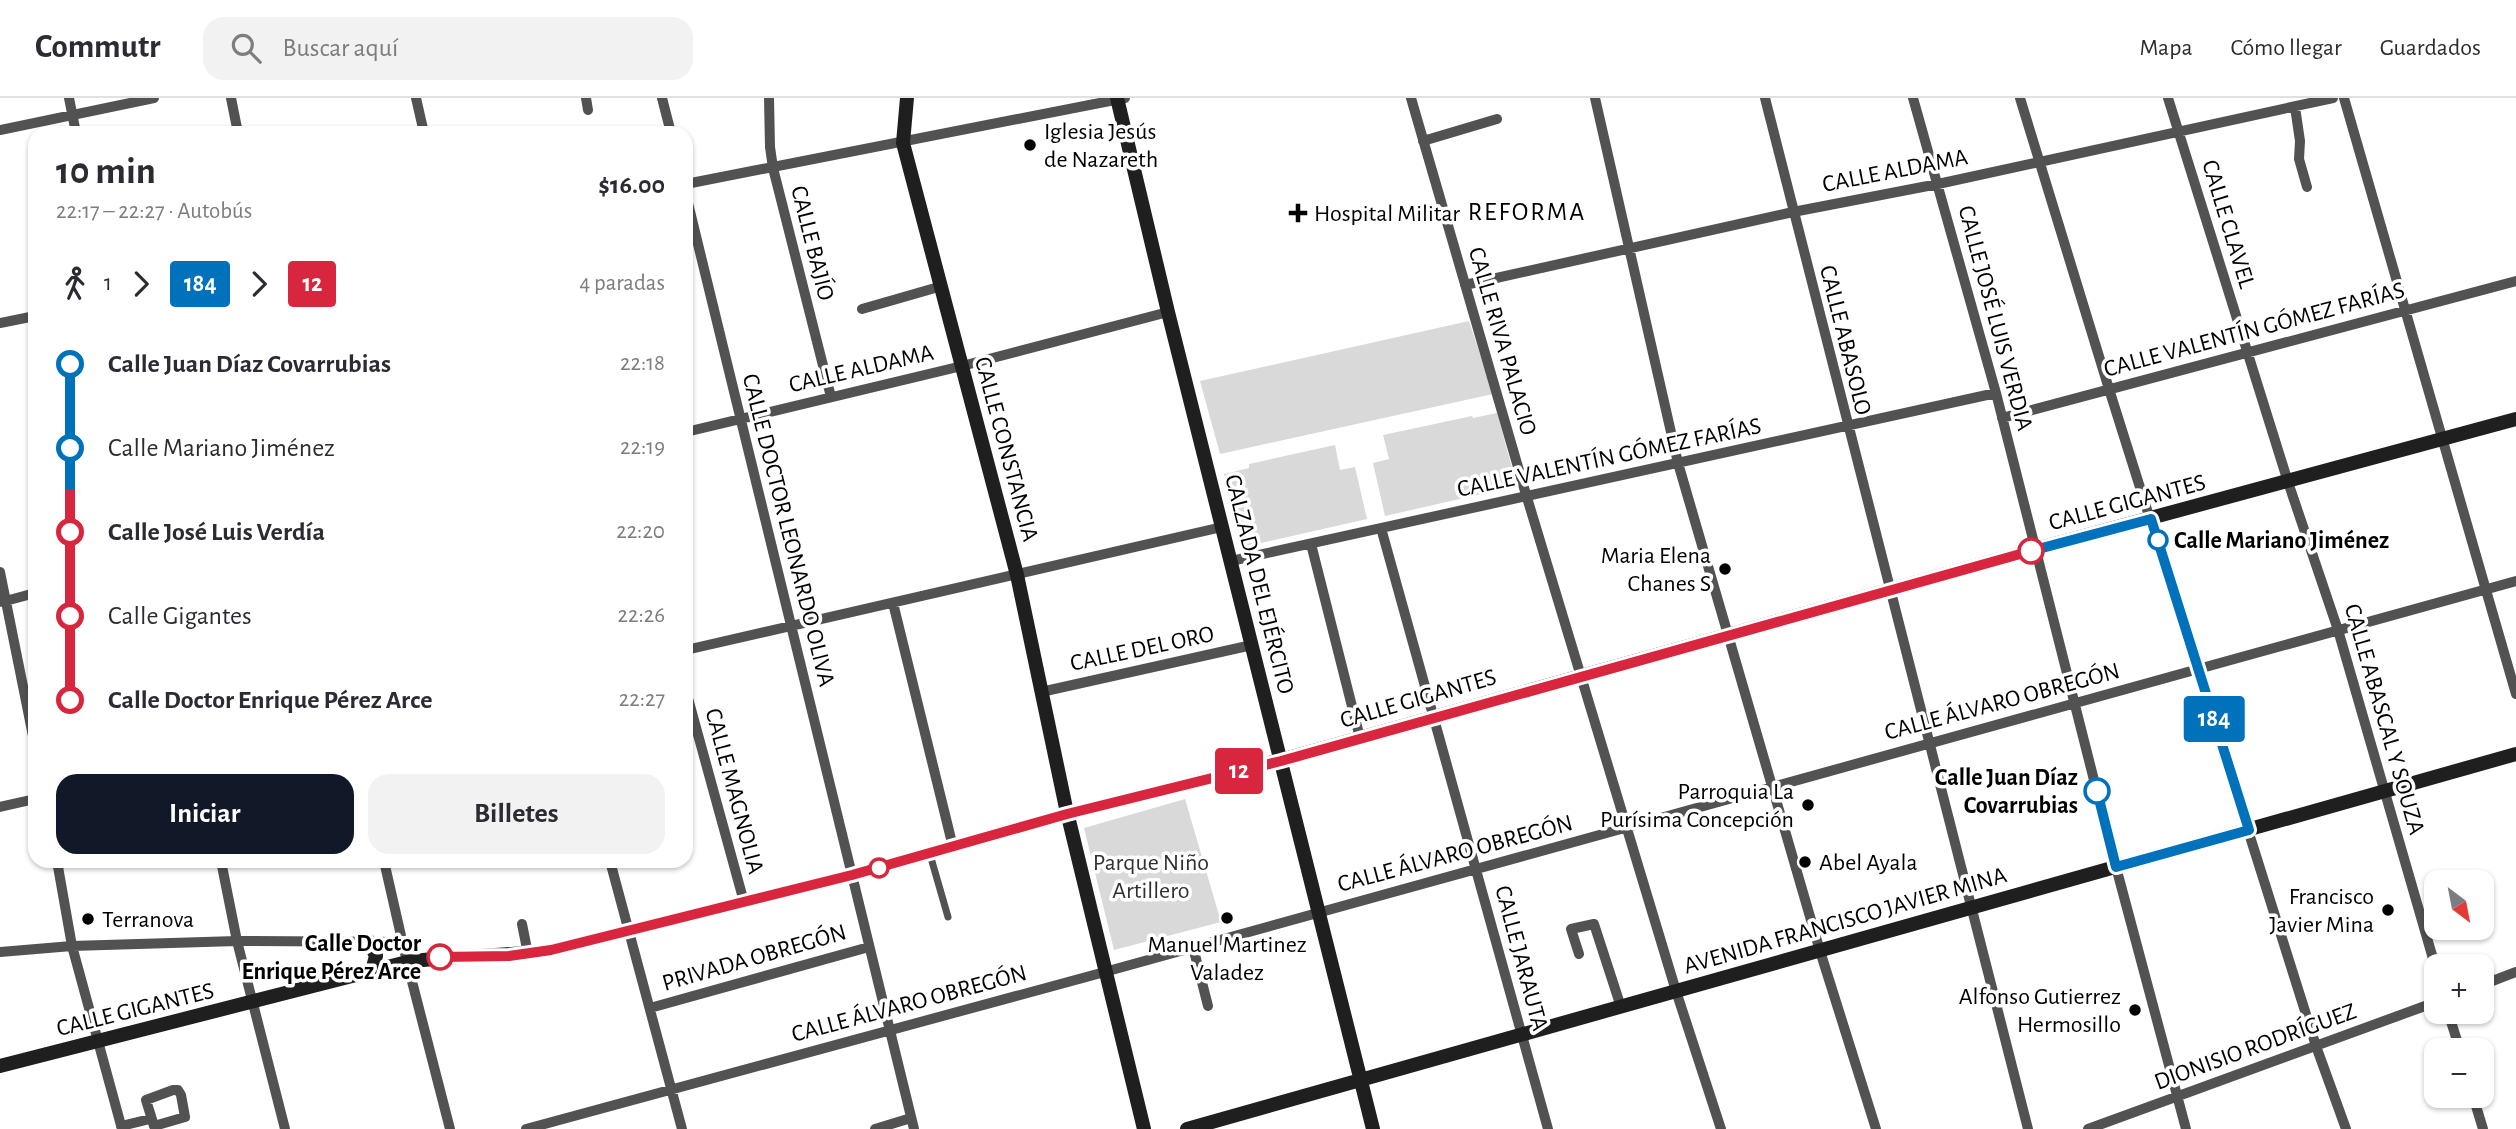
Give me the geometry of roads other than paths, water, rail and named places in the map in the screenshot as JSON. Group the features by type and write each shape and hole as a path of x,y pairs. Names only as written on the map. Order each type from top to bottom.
{"main road":[{"name":"CALLE CONSTANCIA","path":"907,98 903,143 1017,575 1067,814 1144,1129"},
{"name":"CALZADA DEL EJÉRCITO","path":"1120,98 1168,312 1373,1129"},
{"name":"CALLE GIGANTES","path":"0,1066 407,962 440,957 528,954 852,875 928,850 953,846 1067,814 1281,761 2036,549 2516,419"},
{"name":"AVENIDA FRANCISCO JAVIER MINA","path":"1187,1129 2516,754"},
{"path":"369,941 376,956 372,971"}],"street":[{"path":"69,98 75,126"},
{"path":"0,130 152,98"},
{"path":"231,98 237,126"},
{"path":"416,98 423,126"},
{"path":"586,98 588,110"},
{"path":"662,98 669,126"},
{"name":"CALLE BAJÍO","path":"769,98 769,147 773,168 831,397"},
{"path":"693,183 1120,98"},
{"name":"CALLE RIVA PALACIO","path":"1411,98 1581,676 1676,991 1721,1129"},
{"path":"1594,98 1678,463 1820,951 1876,1129"},
{"name":"CALLE ABASOLO","path":"1765,98 1846,426 2028,1129"},
{"name":"CALLE JOSÉ LUIS VERDIA","path":"1913,98 1996,393 2036,549"},
{"path":"2020,98 2316,1046 2346,1129"},
{"name":"CALLE CLAVEL","path":"2168,98 2288,482"},
{"name":"CALLE ALDAMA","path":"1465,285 1793,212 1938,184 2333,98"},
{"path":"2344,98 2516,694"},
{"path":"2295,107 2300,159 2307,187"},
{"path":"1423,141 1497,119"},
{"name":"CALLE DOCTOR LEONARDO OLIVA","path":"693,224 913,1124"},
{"name":"CALLE VALENTÍN GÓMEZ FARÍAS","path":"2002,418 2516,281"},
{"path":"862,309 942,286"},
{"name":"CALLE ALDAMA","path":"693,430 962,366 1168,312"},
{"path":"0,323 28,317"},
{"name":"CALLE VALENTÍN GÓMEZ FARÍAS","path":"1231,561 1996,393"},
{"name":"CALLE ABASCAL Y SOUZA","path":"2288,482 2338,630 2432,954"},
{"path":"693,648 1222,527"},
{"name":"CALLE JARAUTA","path":"1381,528 1548,1129"},
{"path":"1311,544 1360,738"},
{"path":"2036,549 2116,867 2186,1129"},
{"path":"0,572 3,601 28,714"},
{"name":"CALLE ÁLVARO OBREGÓN","path":"526,1129 1105,972 2516,581"},
{"path":"3,601 28,595"},
{"path":"893,603 953,846"},
{"name":"CALLE DEL ORO","path":"1041,692 1252,645"},
{"name":"CALLE MAGNOLIA","path":"693,716 744,902"},
{"path":"0,807 28,801"},
{"path":"928,850 948,917"},
{"path":"58,868 72,946 121,1128 150,1119"},
{"path":"222,868 237,941 285,1129"},
{"path":"386,868 450,1129"},
{"path":"612,868 682,1129"},
{"path":"1579,954 1571,929 1594,924 1622,1007"},
{"path":"522,925 528,954"},
{"path":"0,952 72,946 237,941 402,942"},
{"name":"PRIVADA OBREGÓN","path":"650,1008 869,947"},
{"path":"1193,947 1208,1006"},
{"path":"2494,980 2516,972"},
{"name":"DIONISIO RODRÍGUEZ","path":"2088,1129 2424,1006"},
{"path":"178,1090 185,1117 157,1126 154,1126 150,1119 146,1100 178,1090"},
{"path":"2477,1108 2483,1129"},
{"path":"875,1129 913,1124"}],"place":[{"name":"Iglesia Jesús de Nazareth","path":"1030,145"},
{"name":"Hospital Militar","path":"1298,213"},
{"name":"Calle Mariano Jiménez","path":"2158,540"},
{"name":"Maria Elena Chanes S","path":"1725,569"},
{"name":"Calle Juan Díaz Covarrubias","path":"2097,791"},
{"name":"Parroquia La Purísima Concepción","path":"1808,805"},
{"name":"Abel Ayala","path":"1805,862"},
{"name":"Francisco Javier Mina","path":"2388,910"},
{"name":"Manuel Martinez Valadez","path":"1227,918"},
{"name":"Terranova","path":"88,919"},
{"name":"Calle Doctor Enrique Pérez Arce","path":"440,957"},
{"name":"Alfonso Gutierrez Hermosillo","path":"2135,1010"}],"district":[{"name":"REFORMA","path":"1527,211"}],"park label":[{"name":"Parque Niño Artillero","path":"1151,876"}]}
